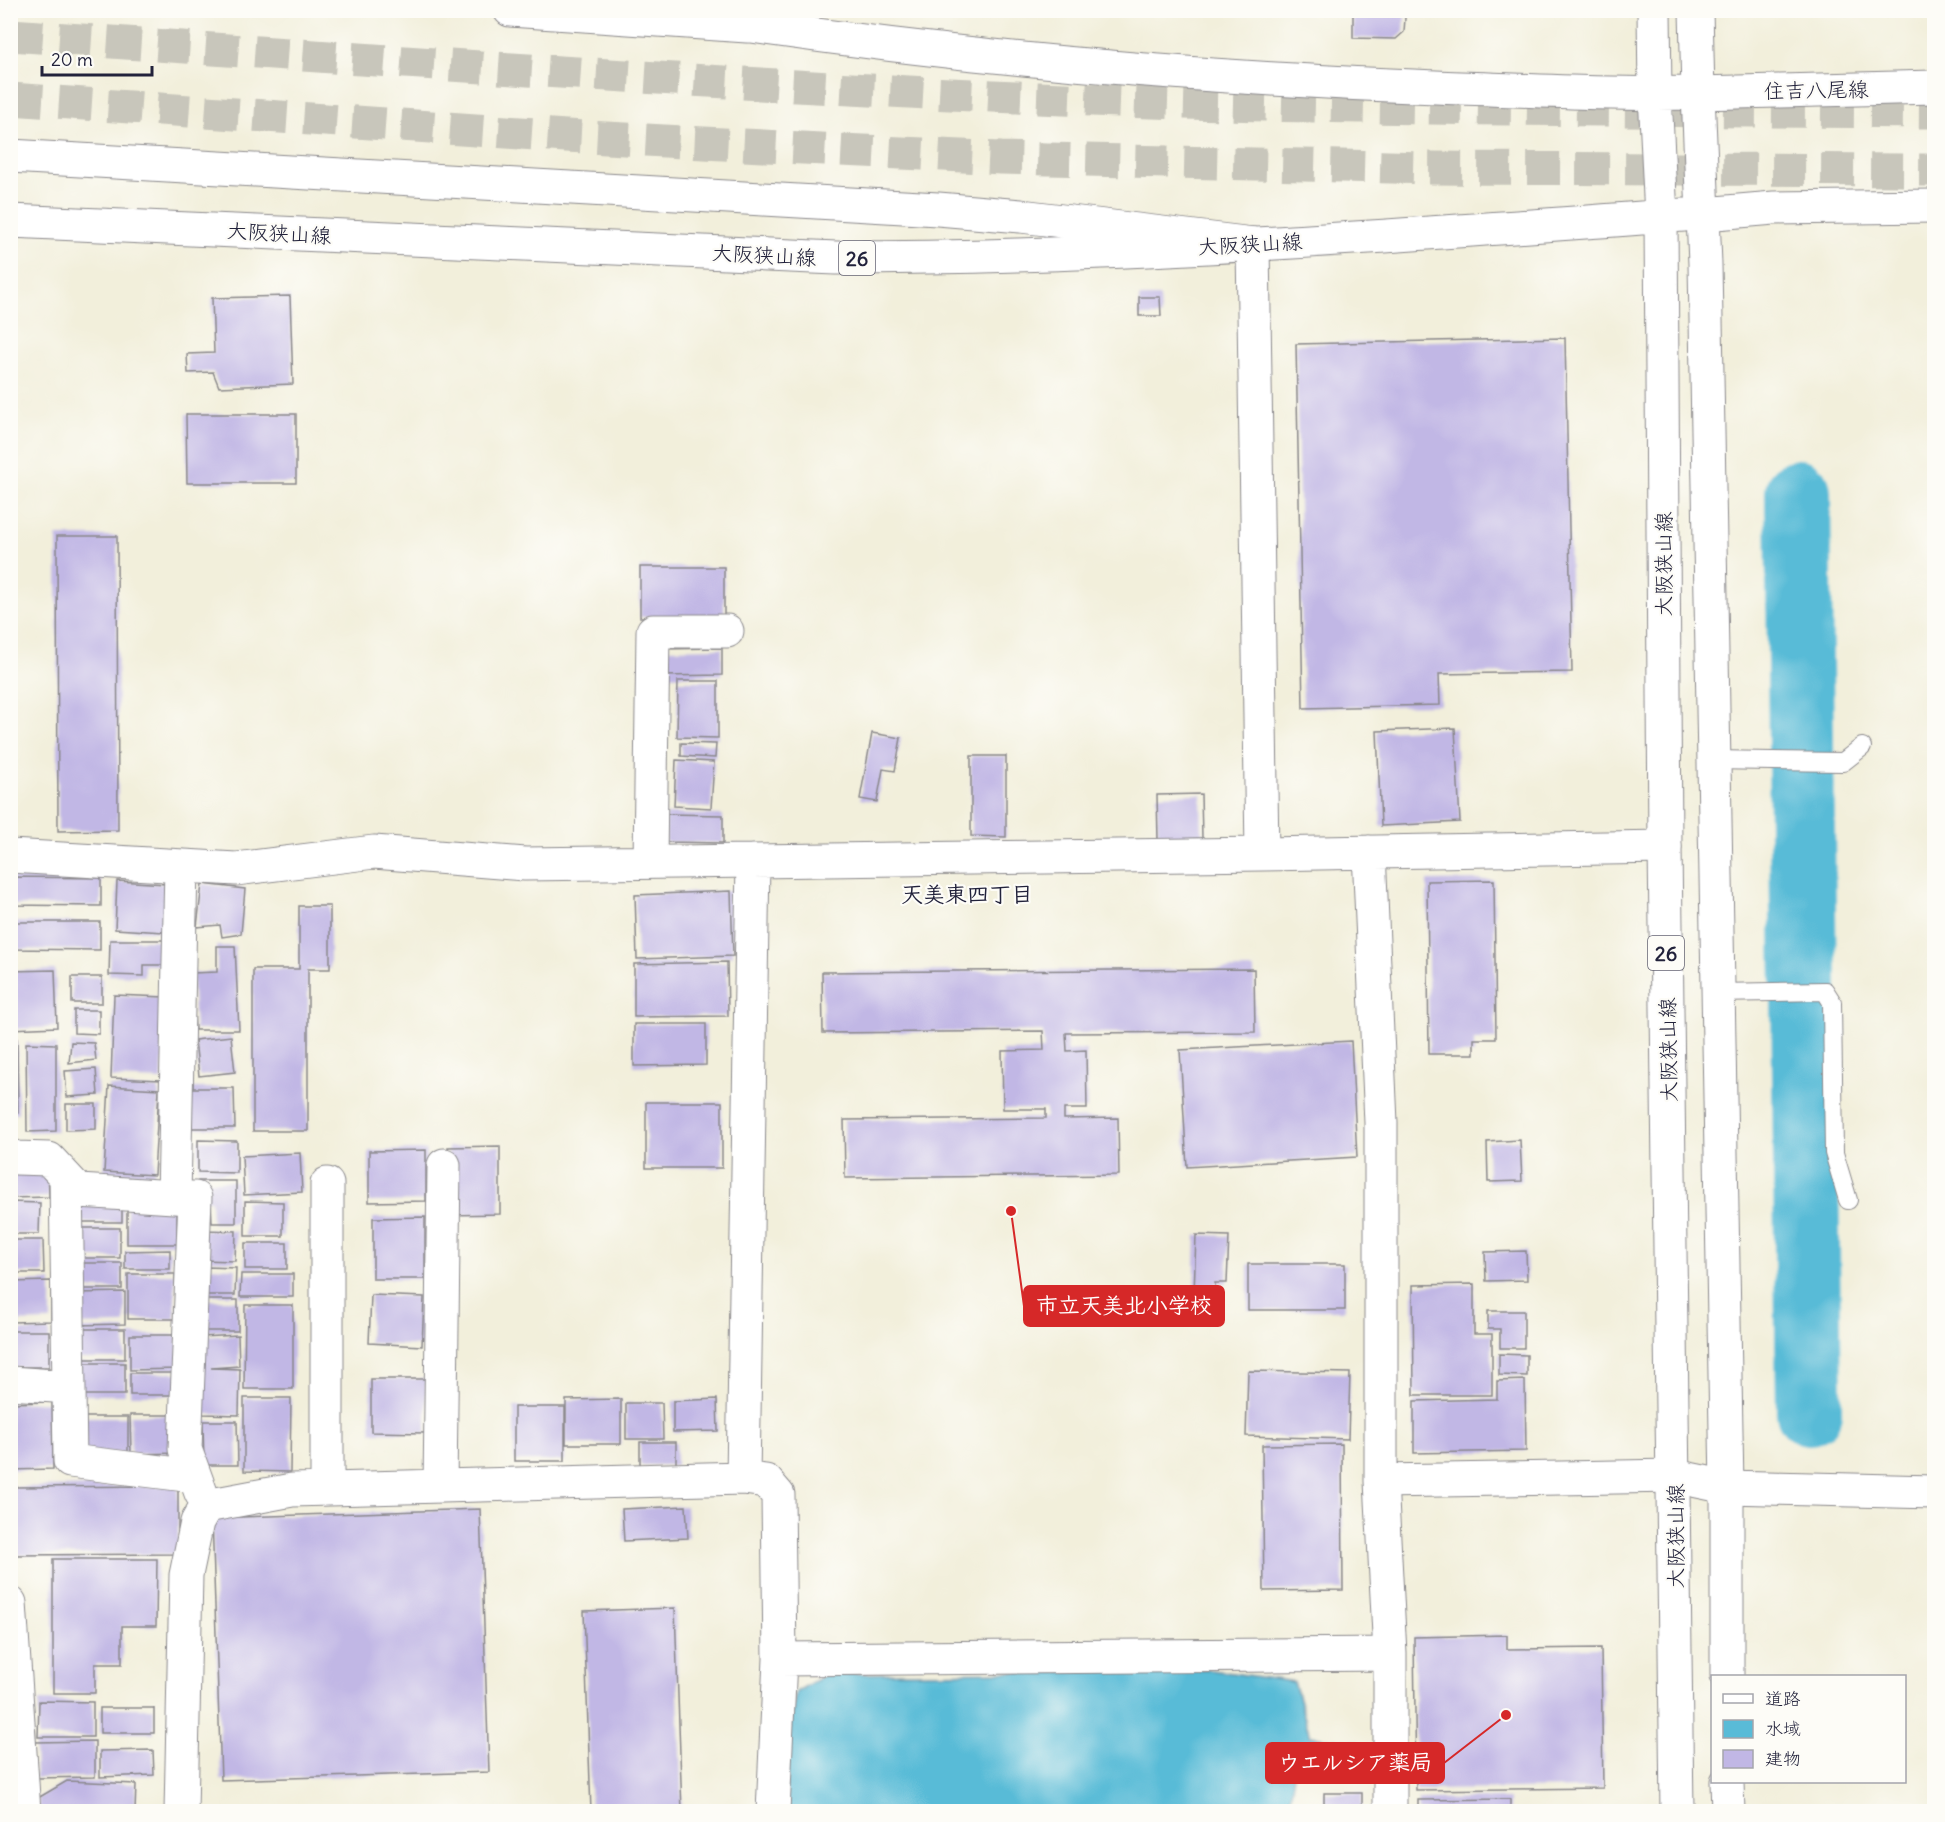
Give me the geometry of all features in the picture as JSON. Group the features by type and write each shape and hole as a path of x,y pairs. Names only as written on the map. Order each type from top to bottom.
{"main road":[{"path":"510,10 747,26"},
{"path":"648,10 747,26 1011,59 1152,71 1322,82 1655,94 1698,93 1696,10"},
{"name":"大阪狭山線","path":"1654,10 1655,94 1661,217 1665,847 1677,1812"},
{"name":"住吉八尾線","path":"1698,93 1935,87"},
{"name":"26","path":"1698,93 1704,214 1712,760 1727,1487 1727,1675"},
{"path":"10,156 938,210 1021,216 1253,244 1262,854"},
{"path":"1704,214 1774,208 1935,206"},
{"name":"大阪狭山線","path":"10,221 836,258 969,258 1253,244 1704,214"},
{"path":"650,862 653,631 727,631"},
{"path":"10,856 236,869 374,852 525,864 1665,847"},
{"path":"1369,852 1381,1123 1381,1481 1390,1654 1390,1812"},
{"path":"743,1478 753,861"},
{"path":"174,1197 181,866"},
{"path":"10,1155 16,1158 49,1159 79,1191 195,1198 185,1449 206,1506"},
{"path":"440,1486 444,1165"},
{"path":"66,1177 70,1461 194,1476"},
{"path":"327,1184 327,1489"},
{"path":"10,1383 69,1387"},
{"path":"1381,1481 1674,1476 1727,1487 1935,1491"},
{"path":"206,1506 292,1490 743,1478 765,1481 778,1495 780,1659 773,1812"},
{"path":"181,1812 186,1575 197,1522 206,1506"},
{"path":"11,1615 24,1812"},
{"path":"780,1659 1390,1654"},
{"path":"1727,1783 1728,1812"}],"lane":[{"path":"1712,760 1843,762 1862,747"},
{"path":"1717,993 1825,991 1833,1002 1833,1153 1848,1200"}],"water":[{"path":"1212,1670 1294,1682 1310,1736 1357,1742 1356,1761 1295,1769 1288,1811 785,1812 787,1742 796,1692 826,1674"}],"building":[{"path":"1353,10 1402,10 1405,18 1404,32 1396,39 1353,38"},
{"path":"290,296 293,384 219,387 213,372 188,373 187,354 214,353 212,298"},
{"path":"1139,297 1160,297 1161,316 1139,316"},
{"path":"1565,338 1572,672 1439,674 1440,705 1303,708 1296,344"},
{"path":"186,414 296,414 296,483 187,483"},
{"path":"57,536 117,536 118,830 58,831"},
{"path":"640,567 724,567 724,616 640,617"},
{"path":"722,648 722,675 662,676 662,649"},
{"path":"678,681 718,681 718,738 677,737"},
{"path":"1455,728 1460,822 1381,826 1377,731"},
{"path":"872,733 901,738 895,771 883,769 877,802 860,799"},
{"path":"681,743 716,744 715,758 681,756"},
{"path":"971,756 1006,756 1006,837 971,836"},
{"path":"676,760 714,762 711,808 674,806"},
{"path":"1201,794 1202,838 1158,840 1157,795"},
{"path":"666,814 723,815 723,843 666,842"},
{"path":"10,877 101,878 101,906 10,905"},
{"path":"1494,880 1496,1039 1474,1039 1474,1054 1429,1054 1427,881"},
{"path":"117,881 166,884 164,932 115,929"},
{"path":"202,884 245,889 241,934 222,937 220,925 197,927"},
{"path":"731,891 733,956 637,959 635,895"},
{"path":"299,906 330,906 330,969 308,969 308,1131 253,1131 253,969 299,969"},
{"path":"10,922 100,922 100,950 10,949"},
{"path":"110,940 164,940 164,965 144,965 144,976 109,975"},
{"path":"217,946 235,946 239,1030 195,1030 192,973 217,972"},
{"path":"727,962 728,1016 634,1017 634,964"},
{"path":"1254,969 1255,1032 1066,1033 1067,1051 1086,1050 1087,1109 1064,1109 1064,1119 1118,1118 1119,1175 845,1178 844,1120 1046,1118 1046,1109 1003,1109 1002,1051 1044,1050 1043,1031 823,1033 822,972"},
{"path":"55,970 57,1027 10,1029 10,971"},
{"path":"72,977 102,977 102,1003 72,1003"},
{"path":"114,995 165,997 162,1080 111,1078"},
{"path":"74,1010 99,1010 99,1034 74,1033"},
{"path":"634,1024 706,1024 706,1065 634,1066"},
{"path":"231,1036 235,1072 199,1076 195,1040"},
{"path":"10,1039 17,1039 18,1113 10,1113"},
{"path":"1351,1041 1357,1157 1187,1167 1180,1050"},
{"path":"71,1042 94,1043 96,1060 69,1063"},
{"path":"26,1043 56,1044 56,1131 27,1132"},
{"path":"96,1069 98,1095 67,1097 65,1071"},
{"path":"109,1086 159,1089 154,1175 104,1172"},
{"path":"190,1088 234,1088 235,1128 190,1128"},
{"path":"646,1102 722,1102 722,1168 646,1168"},
{"path":"66,1104 96,1104 96,1129 66,1130"},
{"path":"198,1140 237,1141 237,1173 198,1172"},
{"path":"1520,1140 1522,1181 1488,1182 1487,1142"},
{"path":"500,1146 500,1214 448,1215 448,1147"},
{"path":"426,1150 426,1201 369,1202 369,1151"},
{"path":"300,1153 302,1192 244,1195 242,1156"},
{"path":"48,1163 49,1197 10,1198 10,1164"},
{"path":"198,1181 236,1181 236,1223 212,1223 211,1200 198,1200"},
{"path":"76,1200 122,1201 122,1222 76,1222"},
{"path":"245,1201 283,1202 283,1236 245,1236"},
{"path":"10,1202 40,1203 39,1234 10,1234"},
{"path":"127,1204 177,1204 177,1244 127,1244"},
{"path":"425,1217 425,1279 373,1279 373,1218"},
{"path":"77,1228 120,1228 120,1258 78,1258"},
{"path":"202,1230 236,1231 235,1261 201,1260"},
{"path":"1196,1235 1229,1236 1227,1283 1215,1283 1215,1294 1194,1294"},
{"path":"10,1240 43,1240 44,1273 10,1273"},
{"path":"245,1243 287,1243 287,1269 245,1269"},
{"path":"170,1250 170,1269 125,1269 125,1251"},
{"path":"1526,1251 1527,1280 1486,1281 1485,1252"},
{"path":"76,1263 122,1263 122,1289 76,1289"},
{"path":"1248,1264 1345,1264 1345,1310 1248,1310"},
{"path":"206,1267 236,1268 235,1295 205,1295"},
{"path":"128,1274 175,1274 175,1319 128,1319"},
{"path":"241,1274 293,1274 293,1297 240,1297"},
{"path":"51,1281 51,1321 10,1322 10,1282"},
{"path":"1474,1284 1474,1334 1492,1334 1492,1395 1414,1395 1413,1285"},
{"path":"125,1292 125,1324 76,1325 76,1293"},
{"path":"371,1295 424,1297 422,1346 369,1343"},
{"path":"201,1300 238,1300 238,1331 201,1331"},
{"path":"245,1305 293,1305 293,1389 244,1389"},
{"path":"1488,1311 1524,1311 1524,1348 1500,1348 1500,1329 1488,1329"},
{"path":"77,1329 125,1329 125,1359 77,1359"},
{"path":"10,1331 49,1331 49,1367 10,1367"},
{"path":"130,1335 178,1335 179,1369 130,1370"},
{"path":"238,1335 239,1366 211,1368 240,1369 239,1415 203,1414 202,1337"},
{"path":"1499,1354 1527,1355 1527,1376 1499,1375"},
{"path":"77,1363 125,1363 125,1395 77,1395"},
{"path":"1248,1371 1350,1373 1348,1439 1246,1436"},
{"path":"130,1373 178,1373 178,1395 130,1395"},
{"path":"371,1379 426,1379 426,1433 371,1432"},
{"path":"1525,1380 1526,1451 1414,1453 1414,1401 1497,1399 1497,1381"},
{"path":"244,1398 291,1398 290,1472 244,1471"},
{"path":"621,1399 621,1444 566,1444 566,1400"},
{"path":"717,1399 718,1431 673,1432 673,1401"},
{"path":"52,1402 53,1469 10,1470 10,1403"},
{"path":"626,1403 662,1403 663,1439 626,1439"},
{"path":"514,1407 565,1407 565,1461 514,1461"},
{"path":"130,1415 183,1415 183,1453 131,1454"},
{"path":"83,1417 128,1417 128,1453 83,1453"},
{"path":"203,1421 237,1421 238,1465 204,1465"},
{"path":"640,1442 676,1442 676,1465 640,1465"},
{"path":"1342,1444 1343,1590 1264,1591 1262,1445"},
{"path":"178,1486 178,1554 11,1555 11,1487"},
{"path":"686,1506 688,1538 624,1541 622,1509"},
{"path":"480,1509 489,1772 221,1780 212,1518"},
{"path":"53,1559 157,1559 156,1626 122,1626 122,1664 95,1664 95,1693 53,1693"},
{"path":"675,1608 682,1812 591,1812 584,1611"},
{"path":"1507,1635 1507,1649 1601,1648 1603,1788 1416,1790 1414,1637"},
{"path":"39,1701 93,1702 93,1737 38,1737"},
{"path":"100,1708 154,1708 154,1733 100,1733"},
{"path":"95,1741 95,1777 36,1778 35,1742"},
{"path":"153,1750 154,1775 100,1777 100,1751"},
{"path":"67,1781 136,1784 135,1812 39,1812 38,1798"},
{"path":"1324,1793 1362,1793 1362,1812 1324,1812"},
{"path":"1510,1799 1510,1812 1418,1812 1418,1800"}],"waterway":[{"path":"1798,492 1809,1412"}],"tunnel":[{"path":"10,35 638,77 1015,97 1360,107 1934,112"},
{"path":"10,99 566,136 1001,158 1429,168 1934,170"}],"place":[{"name":"市立天美北小学校","path":"1011,1211"},
{"name":"ウエルシア薬局","path":"1506,1715"}],"district":[{"name":"天美東四丁目","path":"967,894"}]}
